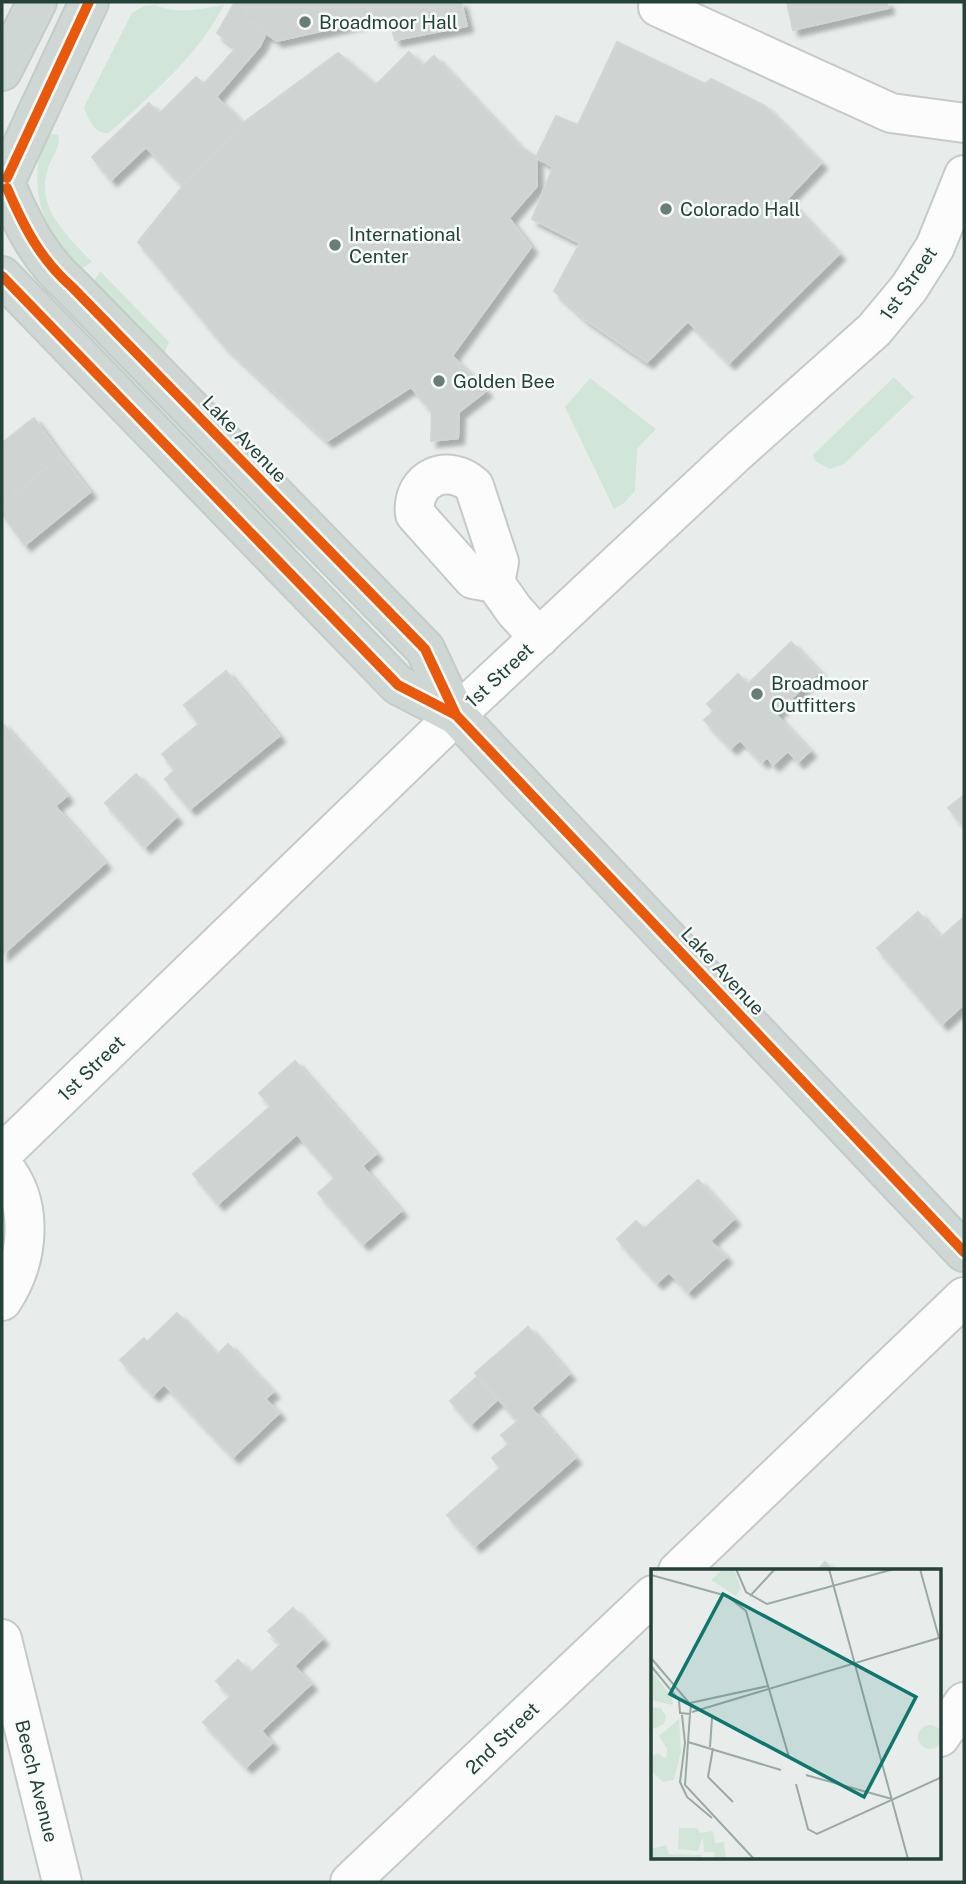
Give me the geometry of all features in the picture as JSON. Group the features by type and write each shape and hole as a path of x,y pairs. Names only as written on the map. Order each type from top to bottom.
{"main road":[{"path":"2,71 37,2"},
{"path":"4,183 89,2"},
{"name":"Lake Avenue","path":"4,183 30,238 53,271 72,287 425,649 456,715 964,1252"},
{"name":"Lake Avenue","path":"2,275 398,685 456,715"}],"street":[{"path":"658,6 891,113 964,122"},
{"name":"1st Street","path":"2,1154 456,715 735,454 874,330 909,288 935,247 964,174"},
{"path":"495,583 538,638"},
{"path":"2,1165 14,1179 22,1202 25,1233 21,1260 2,1301"},
{"name":"2nd Street","path":"681,1569 964,1297"},
{"name":"2nd Street","path":"350,1882 651,1598"},
{"name":"Beech Avenue","path":"2,1639 62,1882"},
{"path":"942,1735 964,1702"}],"green space":[{"path":"155,5 181,10 224,5 201,41 172,74 109,133 104,133 96,129 84,107 132,13 144,6"},
{"path":"45,133 59,135 58,145 47,172 46,198 57,221 92,262 81,269 55,240 41,207 38,170"},
{"path":"100,271 169,342 164,354 94,281"},
{"path":"72,298 320,565 250,516 47,302"},
{"path":"894,377 914,397 844,464 830,469 815,461 813,455"},
{"path":"590,378 656,429 637,449 635,491 614,509 565,407"}],"building":[{"path":"235,2 252,2 244,18 266,33 260,46 216,97 243,123 183,186 146,147 111,180 92,157 149,103 159,114 196,77 204,84 236,48 217,33"},
{"name":"Broadmoor Hall","path":"252,2 461,2 467,26 395,40 388,16 277,41 244,18"},
{"path":"787,2 887,2 888,8 793,30"},
{"name":"Colorado Hall","path":"617,42 705,84 711,79 765,106 821,163 787,199 839,254 729,363 688,321 647,362 586,320 554,291 580,243 532,219 553,167 536,157 556,116 578,125"},
{"name":"International Center","path":"409,52 423,66 434,56 518,145 536,157 537,186 509,218 531,247 452,356 486,391 459,412 458,438 431,441 432,412 411,387 327,441 223,344 138,242 183,186 243,123 338,53 376,85"},
{"path":"34,418 61,455 2,505 2,443"},
{"path":"61,455 90,492 25,545 2,514 2,505"},
{"name":"Broadmoor Outfitters","path":"791,642 819,672 775,714 810,751 798,762 788,751 773,765 767,757 762,762 740,740 731,748 704,720 714,711 707,704 738,674 748,684"},
{"path":"226,671 279,736 190,809 165,779 175,770 162,754 199,724 184,705"},
{"path":"2,723 67,796 55,806 105,863 2,955"},
{"path":"136,774 176,817 145,847 105,803"},
{"path":"964,795 964,827 948,808"},
{"path":"918,912 940,938 964,917 964,1004 942,1024 877,948"},
{"path":"295,1061 376,1154 362,1166 401,1211 363,1244 318,1193 335,1178 297,1134 218,1204 193,1174 271,1106 259,1093"},
{"path":"698,1180 734,1219 710,1241 726,1257 688,1292 669,1272 657,1283 617,1239 636,1221 644,1229"},
{"path":"177,1313 217,1355 228,1344 273,1392 265,1399 279,1413 233,1457 164,1384 153,1395 120,1360 144,1338 147,1342"},
{"path":"528,1327 569,1374 531,1408 575,1458 475,1546 447,1515 500,1468 492,1458 509,1444 501,1435 518,1421 475,1373"},
{"path":"477,1377 497,1400 471,1424 450,1401"},
{"path":"825,1562 832,1569 819,1569"},
{"path":"293,1608 322,1639 294,1666 311,1684 261,1731 272,1743 246,1767 203,1722 231,1696 216,1681 238,1660 251,1673 281,1644 268,1631"}],"cycle path":[{"path":"7,178 89,2"},
{"path":"7,188 34,242 51,265 425,649 456,715 964,1252"},
{"path":"2,276 398,685 456,715"}],"place":[{"name":"Broadmoor Hall","path":"305,22"},
{"name":"Colorado Hall","path":"666,209"},
{"name":"International Center","path":"335,245"},
{"name":"Golden Bee","path":"439,381"},
{"name":"Broadmoor Outfitters","path":"757,694"}]}
